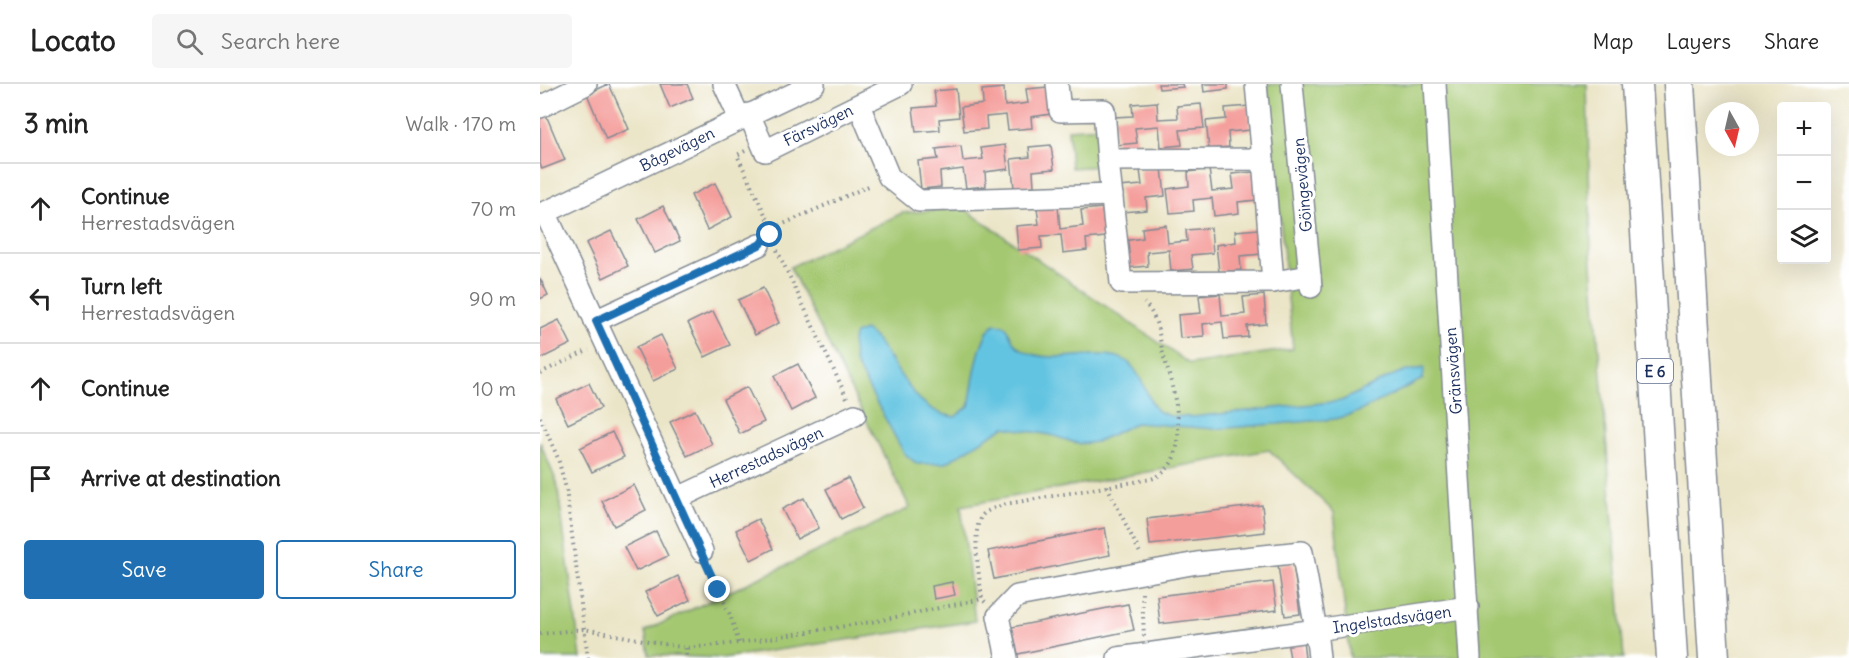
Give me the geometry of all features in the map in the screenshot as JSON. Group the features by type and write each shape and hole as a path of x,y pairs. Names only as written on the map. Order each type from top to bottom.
{"highway":[{"name":"E 6","path":"1636,84 1672,658"},
{"name":"E 6","path":"1679,84 1714,658"}],"street":[{"path":"540,107 586,84"},
{"name":"Färsvägen","path":"724,84 765,151 867,101"},
{"name":"Bågevägen","path":"542,213 814,84"},
{"path":"902,84 867,101 889,177 919,201 1112,195"},
{"path":"1057,84 1060,111 1104,110 1121,283 1273,282 1256,84"},
{"name":"Göingevägen","path":"1273,282 1310,281 1292,84"},
{"name":"Gränsvägen","path":"1435,84 1470,658"},
{"path":"1108,160 1263,159"},
{"path":"542,213 596,321 702,551"},
{"path":"596,321 769,240"},
{"name":"Herrestadsvägen","path":"678,498 855,416"},
{"name":"Ingelstadsvägen","path":"1141,572 1302,552 1319,658"},
{"path":"1008,658 998,616 1017,596 1141,572"},
{"name":"Ingelstadsvägen","path":"1316,630 1468,607"},
{"path":"1118,658 1316,630"}],"path":[{"path":"762,143 737,154 769,240 855,416"},
{"path":"769,240 889,177"},
{"path":"998,616 982,599 977,556 981,517 990,510 1006,504 1162,475 1168,470 1177,448 1179,431 1176,406 1155,321 1146,304 1125,291 1121,283"},
{"path":"540,373 606,343"},
{"path":"540,417 558,458 567,489 588,658"},
{"path":"1107,486 1142,559 1145,653"},
{"path":"702,551 730,615 739,643"},
{"path":"540,634 584,628 686,648 739,643 877,621 982,599"},
{"path":"686,648 687,658"}],"green space":[{"path":"1267,84 1587,84 1591,253 1624,658 1350,658 1334,512 1269,450 961,506 975,621 722,658 649,655 645,631 910,508 790,267 902,213 963,208 1190,364 1293,349"},
{"path":"1100,127 1102,166 1071,168 1068,129"},
{"path":"540,442 557,483 581,658 540,658"}],"water":[{"path":"995,324 1004,325 1016,345 1028,353 1057,357 1105,355 1118,357 1134,368 1157,411 1170,416 1192,417 1341,401 1398,373 1424,368 1423,379 1356,413 1335,419 1216,429 1136,423 1096,442 1079,444 1051,435 1004,427 946,463 917,464 904,453 855,363 852,342 855,334 864,330 871,334 917,396 940,413 955,417 969,406 980,349 984,338"}],"building":[{"path":"609,84 629,129 606,139 587,94"},
{"path":"660,84 687,84 693,98 670,108"},
{"path":"1158,84 1182,84 1183,87 1159,89"},
{"path":"1203,84 1228,84 1228,89 1204,92"},
{"path":"1048,87 1051,114 1031,117 1032,128 1008,130 1006,115 986,117 987,129 964,131 961,107 983,104 982,90 1004,88 1005,106 1028,103 1026,89"},
{"path":"956,89 959,117 939,119 940,130 916,132 913,108 936,106 934,91"},
{"path":"1157,102 1158,119 1178,118 1177,106 1201,104 1204,128 1180,130 1182,145 1161,147 1159,126 1135,128 1137,143 1116,145 1114,117 1133,116 1132,104"},
{"path":"1249,106 1251,130 1228,132 1229,147 1209,149 1206,121 1226,119 1225,108"},
{"path":"546,115 565,160 542,169 540,164 540,117"},
{"path":"1005,145 1008,169 985,172 986,186 966,188 963,169 940,172 941,187 921,189 918,161 938,159 936,149 961,146 963,161 983,159 981,148"},
{"path":"1051,145 1054,169 1033,171 1034,186 1014,188 1011,159 1030,157 1029,147"},
{"path":"1162,168 1165,196 1146,198 1147,210 1122,212 1119,187 1142,185 1140,170"},
{"path":"1209,169 1212,191 1234,189 1232,174 1254,172 1257,200 1238,202 1239,213 1214,216 1212,198 1193,200 1194,211 1170,213 1167,189 1189,186 1188,172"},
{"path":"715,183 732,217 707,230 691,195"},
{"path":"663,206 680,241 655,253 638,219"},
{"path":"1058,206 1060,229 1083,226 1081,210 1102,208 1105,237 1086,239 1087,250 1063,253 1061,235 1041,236 1042,248 1018,250 1016,226 1039,224 1037,208"},
{"path":"1166,225 1168,243 1187,241 1186,230 1211,228 1213,253 1191,255 1193,269 1171,271 1169,250 1147,252 1148,266 1126,268 1123,241 1143,238 1142,228"},
{"path":"1259,229 1262,254 1240,256 1241,270 1219,272 1216,245 1236,242 1235,231"},
{"path":"611,231 628,266 603,278 586,243"},
{"path":"540,278 548,295 540,299"},
{"path":"763,288 779,323 755,335 738,300"},
{"path":"1220,294 1222,316 1245,314 1243,297 1264,295 1266,324 1247,326 1248,337 1224,339 1222,322 1203,324 1204,336 1180,338 1178,315 1201,313 1199,296"},
{"path":"713,311 730,345 705,357 688,323"},
{"path":"559,320 571,344 540,359 540,329"},
{"path":"661,335 678,369 653,381 636,347"},
{"path":"798,364 815,398 791,411 774,376"},
{"path":"589,383 601,408 568,424 556,399"},
{"path":"747,387 764,422 740,434 723,399"},
{"path":"695,410 712,444 687,456 670,422"},
{"path":"612,432 624,457 592,472 580,448"},
{"path":"848,478 863,508 841,519 826,489"},
{"path":"634,485 646,510 614,526 602,501"},
{"path":"804,498 819,528 797,539 782,509"},
{"path":"1262,505 1265,532 1150,545 1147,519"},
{"path":"758,519 773,549 751,560 736,530"},
{"path":"1105,528 1110,555 994,579 988,551"},
{"path":"656,531 668,556 636,571 624,547"},
{"path":"1293,563 1300,614 1285,616 1278,565"},
{"path":"678,576 690,600 658,616 645,592"},
{"path":"952,582 955,595 934,599 932,586"},
{"path":"1273,582 1277,610 1160,624 1157,596"},
{"path":"1128,604 1134,630 1018,654 1012,627"},
{"path":"1303,640 1305,658 1290,658 1287,642"}],"route":[{"path":"718,590 596,321 759,245 770,235"}]}
